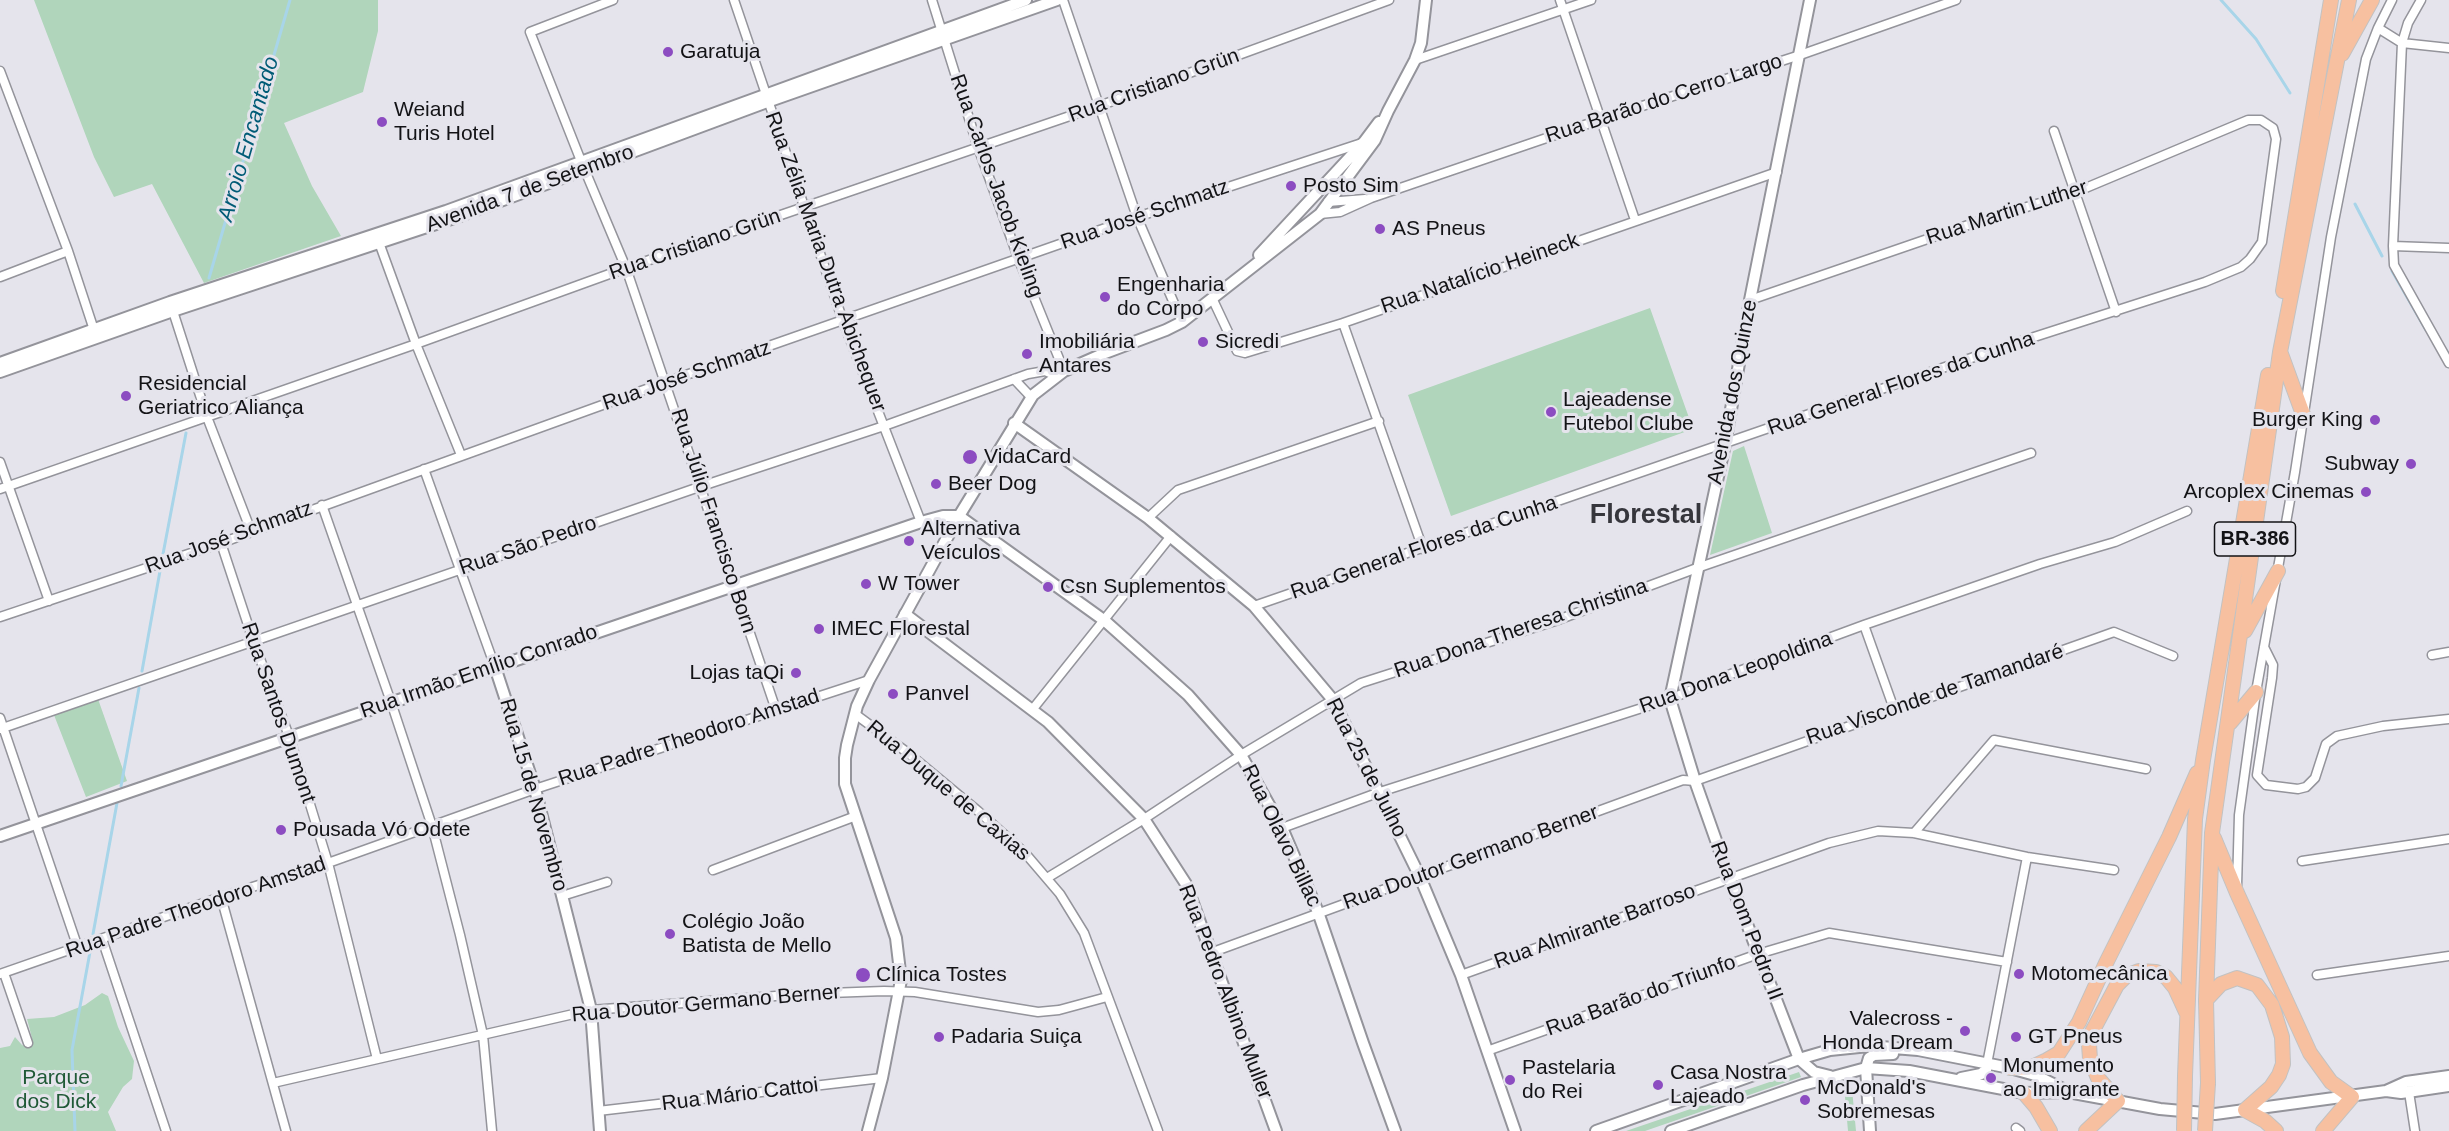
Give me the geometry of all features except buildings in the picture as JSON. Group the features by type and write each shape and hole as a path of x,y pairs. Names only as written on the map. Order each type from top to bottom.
{"highway":[{"name":"BR-386","path":"2184,1131 2195,819 2331,0"},
{"name":"BR-386","path":"2205,1131 2208,1083 2206,1000 2212,832 2280,352 2349,0"},
{"path":"2336,67 2373,0"},
{"path":"2280,352 2304,417"},
{"path":"2241,638 2278,571"},
{"path":"2228,725 2256,692"},
{"path":"2010,1068 2032,1067 2059,1053 2079,1022 2169,837 2203,760"},
{"path":"2212,832 2237,893 2310,1053 2331,1083 2352,1096 2323,1131"},
{"path":"2086,1131 2118,1101 2098,1078 2090,1059 2089,1044 2092,1032 2117,985 2127,976 2139,971 2148,970 2166,977 2182,1001 2188,1017"},
{"path":"2206,1000 2221,984 2237,978 2257,985 2272,1005 2282,1037 2283,1064 2271,1087 2246,1110 2265,1121 2276,1131"},
{"path":"2024,1093 2036,1107 2050,1131"}],"street":[{"name":"Rua Júlio Francisco Born","path":"614,0 530,32 626,268 702,486 776,710"},
{"name":"Rua Zélia Maria Dutra Abichequer","path":"734,0 843,321 921,522"},
{"name":"Rua Carlos Jacob Kieling","path":"932,0 978,147 1061,374"},
{"name":"Avenida 7 de Setembro","path":"943,35 1026,0"},
{"name":"Avenida 7 de Setembro","path":"0,363 48,350 172,306 377,239 456,208 583,166 943,35 1057,0"},
{"path":"1063,0 1137,217 1182,322"},
{"name":"Rua Cristiano Grün","path":"4,487 416,344 626,268 1099,106 1389,0"},
{"path":"868,1131 901,992 901,969 896,938 846,784 844,770 855,714 869,680 960,516 1031,397 1061,374 1105,353 1182,322 1320,214 1375,140 1415,60 1421,43 1426,0"},
{"path":"1560,0 1635,220"},
{"path":"1415,60 1591,0"},
{"name":"Avenida dos Quinze","path":"1695,781 1670,699 1725,444 1750,300 1810,0"},
{"name":"Rua Barão do Cerro Largo","path":"1320,214 1340,212 1371,198 1602,118 1800,55 1956,0"},
{"path":"2237,893 2239,815 2256,692 2304,417 2331,237 2366,59 2392,0"},
{"path":"2421,0 2408,23 2402,43 2394,265 2449,363"},
{"path":"2378,28 2402,43 2449,48"},
{"path":"0,72 68,251 95,334"},
{"path":"1234,282 1364,142 1388,111"},
{"name":"Rua Martin Luther","path":"1750,300 1974,223 2076,192 2248,120 2261,120 2273,128 2276,139 2262,242 2241,267"},
{"path":"2054,131 2116,312"},
{"name":"Rua José Schmatz","path":"0,617 220,543 666,382 1137,217 1375,140"},
{"name":"Rua Natalício Heineck","path":"1213,300 1237,351 1241,353 1343,323 1777,172"},
{"name":"Rua Barão do Cerro Largo","path":"1328,202 1371,198"},
{"path":"1311,199 1328,202"},
{"path":"1311,199 1311,209 1320,214"},
{"path":"377,239 461,455"},
{"path":"2393,246 2449,249"},
{"path":"0,277 68,251"},
{"name":"Rua General Flores da Cunha","path":"1254,606 2003,347 2205,282 2241,267"},
{"path":"172,306 207,417 251,531"},
{"path":"1343,323 1423,549"},
{"name":"Avenida 7 de Setembro","path":"0,372 48,350"},
{"name":"Rua São Pedro","path":"2,728 702,486 884,426 1014,379 1045,371 1061,374"},
{"path":"1014,379 1031,397"},
{"path":"1148,518 1178,490 1379,421"},
{"name":"Rua 25 de Julho","path":"1014,423 1148,518 1254,606 1333,700 1420,877 1461,975 1515,1131"},
{"name":"Rua Dona Theresa Christina","path":"1047,878 1144,819 1241,755 1361,683 1555,621 1697,568 2031,453"},
{"path":"0,462 4,487 49,601"},
{"name":"Rua 15 de Novembro","path":"424,469 495,667 535,789 591,1010 600,1131"},
{"path":"322,505 432,826 483,1035 492,1131"},
{"name":"Rua Dona Leopoldina","path":"1282,828 1380,792 1670,699 1864,625 2040,564 2115,542 2187,511"},
{"name":"Rua Irmão Emílio Conrado","path":"0,836 921,522 943,516 960,516"},
{"name":"Rua Olavo Billac","path":"960,516 1105,621 1188,695 1241,755 1282,828 1318,912 1395,1131"},
{"path":"1032,710 1171,536"},
{"name":"Rua Santos Dumont","path":"220,543 290,739 328,863 377,1059"},
{"name":"Rua Pedro Albino Muller","path":"905,614 1048,722 1144,819 1186,884 1213,952 1276,1131"},
{"path":"1864,625 1894,709"},
{"name":"Rua Visconde de Tamandaré","path":"1695,781 2114,632 2173,656"},
{"path":"2264,647 2270,656 2272,672 2257,775 2259,780 2266,785 2298,789 2306,787 2315,778 2326,744 2337,736 2449,719"},
{"path":"2432,655 2449,652"},
{"name":"Rua Padre Theodoro Amstad","path":"2,974 221,897 328,863 535,789 869,680"},
{"name":"Rua Duque de Caxias","path":"855,714 908,753 978,811 1025,853 1060,894 1084,933 1158,1131"},
{"path":"0,718 78,948"},
{"path":"1914,833 1994,740 2146,769"},
{"name":"Rua Doutor Germano Berner","path":"1213,952 1683,780 1695,781"},
{"name":"Rua Dom Pedro II","path":"1695,781 1730,880 1799,1059"},
{"path":"713,870 856,816"},
{"name":"Rua Almirante Barroso","path":"1461,975 1829,843 1878,831 1914,833 2027,857 2114,870"},
{"path":"2302,861 2449,839"},
{"path":"1955,1079 1981,1074 1986,1070 2027,857"},
{"path":"562,896 607,882"},
{"path":"221,897 286,1131"},
{"name":"Rua Barão do Triunfo","path":"1487,1051 1758,954 1829,933 2007,962"},
{"path":"102,939 166,1131"},
{"path":"2317,975 2449,956"},
{"path":"2,974 28,1043"},
{"name":"Rua Doutor Germano Berner","path":"273,1083 591,1010 802,994 915,992 1038,1012 1059,1010 1107,997"},
{"path":"1596,1131 1799,1059 1830,1050 1869,1046 1917,1050 2010,1068 2035,1075 2068,1092"},
{"path":"1870,1131 1866,1068 1869,1058 1874,1055 1917,1050"},
{"path":"1799,1059 1814,1072 1823,1076 1836,1076"},
{"path":"1671,1131 1803,1085 1866,1068 1909,1071 2024,1093 2068,1092 2160,1109 2215,1114 2386,1091 2409,1092 2449,1086"},
{"path":"2386,1091 2406,1082 2449,1076"},
{"name":"Rua Mário Cattoi","path":"598,1111 882,1078"},
{"path":"2409,1092 2415,1131"}],"green space":[{"path":"34,0 378,0 378,31 363,92 284,123 312,186 341,236 204,283 152,184 114,197 94,157"},
{"name":"Lajeadense Futebol Clube","path":"1650,308 1693,429 1451,516 1408,395"},
{"path":"1744,446 1772,533 1710,555 1733,451"},
{"path":"98,699 127,781 86,797 54,715"},
{"name":"Parque dos Dick","path":"102,993 108,996 118,1027 134,1061 132,1079 123,1087 108,1112 116,1131 0,1131 0,1048 10,1046 15,1037 22,1045 28,1047 31,1045 32,1038 27,1019 54,1017 85,1005"},
{"path":"1799,1072 1801,1077 1645,1131 1626,1131"},
{"path":"1848,1084 1852,1089 1856,1131 1848,1131 1844,1086"}],"waterway":[{"name":"Arroio Encantado","path":"209,278 290,0"},
{"path":"2221,0 2256,39 2290,93"},
{"path":"2355,204 2382,256"},
{"path":"2392,271 2426,330"},
{"path":"163,554 186,433"},
{"path":"142,671 160,571"},
{"path":"121,786 139,688"},
{"path":"93,934 117,803"},
{"path":"75,1131 72,1050 90,952"}],"place":[{"name":"Garatuja","path":"668,52"},
{"name":"Weiand Turis Hotel","path":"382,122"},
{"name":"Posto Sim","path":"1291,186"},
{"name":"AS Pneus","path":"1380,229"},
{"name":"Engenharia do Corpo","path":"1105,297"},
{"name":"Sicredi","path":"1203,342"},
{"name":"Imobiliária Antares","path":"1027,354"},
{"name":"Residencial Geriatrico Aliança","path":"126,396"},
{"name":"Lajeadense Futebol Clube","path":"1551,412"},
{"name":"Burger King","path":"2375,420"},
{"name":"VidaCard","path":"970,457"},
{"name":"Subway","path":"2411,464"},
{"name":"Beer Dog","path":"936,484"},
{"name":"Arcoplex Cinemas","path":"2366,492"},
{"name":"Alternativa Veículos","path":"909,541"},
{"name":"W Tower","path":"866,584"},
{"name":"Csn Suplementos","path":"1048,587"},
{"name":"IMEC Florestal","path":"819,629"},
{"name":"Lojas taQi","path":"796,673"},
{"name":"Panvel","path":"893,694"},
{"name":"Pousada Vó Odete","path":"281,830"},
{"name":"Colégio João Batista de Mello","path":"670,934"},
{"name":"Motomecânica","path":"2019,974"},
{"name":"Clínica Tostes","path":"863,975"},
{"name":"Valecross - Honda Dream","path":"1965,1031"},
{"name":"Padaria Suiça","path":"939,1037"},
{"name":"GT Pneus","path":"2016,1037"},
{"name":"Monumento ao Imigrante","path":"1991,1078"},
{"name":"Pastelaria do Rei","path":"1510,1080"},
{"name":"Casa Nostra Lajeado","path":"1658,1085"},
{"name":"McDonald's Sobremesas","path":"1805,1100"}],"district":[{"name":"Florestal","path":"1646,516"}]}
